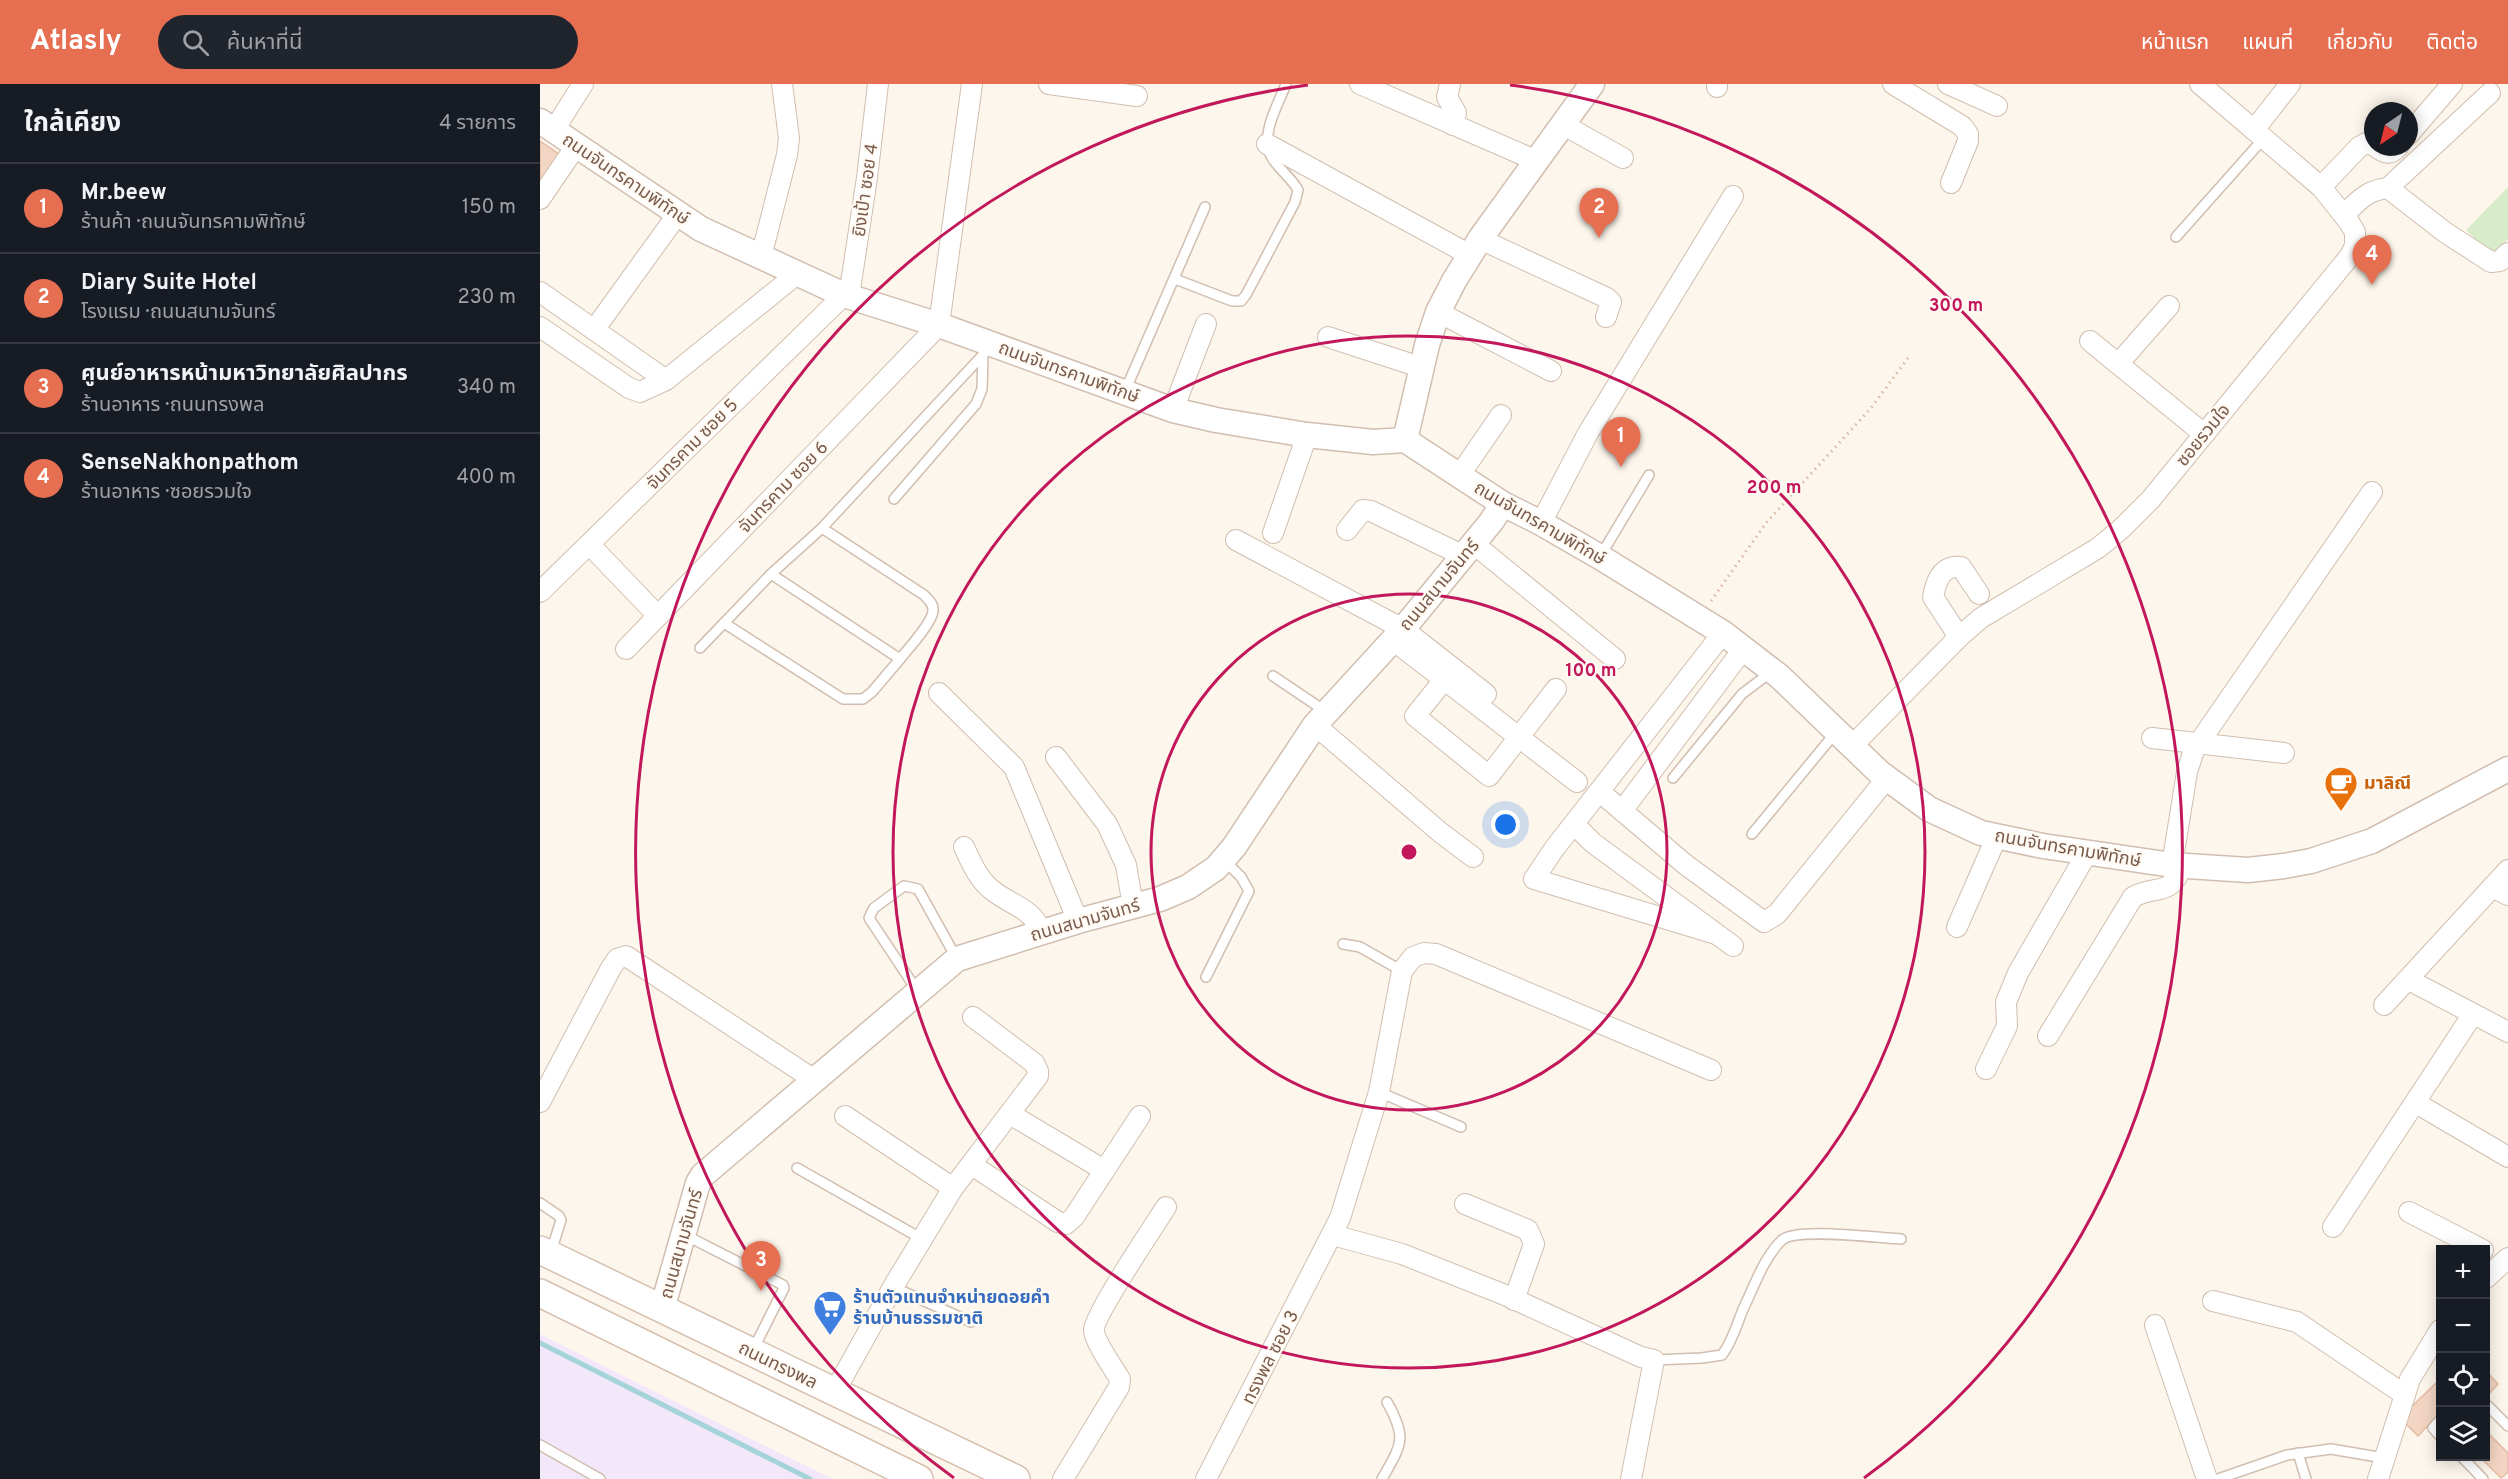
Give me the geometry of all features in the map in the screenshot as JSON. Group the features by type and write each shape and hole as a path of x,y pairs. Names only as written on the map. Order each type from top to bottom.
{"main road":[{"name":"ถนนทรงพล","path":"545,1252 1016,1479"},
{"path":"540,1293 919,1479"},
{"path":"631,1338 655,1305"}],"street":[{"path":"547,125 584,84"},
{"path":"761,257 787,155 789,138 782,84"},
{"name":"ยิงเป้า ซอย 4","path":"846,296 868,167 878,84"},
{"path":"939,325 972,84"},
{"path":"1049,84 1137,96"},
{"path":"1360,84 1536,161"},
{"path":"1450,84 1447,97 1456,113 1453,125"},
{"path":"1405,440 1420,367 1438,312 1475,247 1592,84"},
{"path":"1893,84 1962,126 1968,134 1968,141 1951,183"},
{"path":"1948,84 1997,106"},
{"name":"ซอยรวมใจ","path":"1845,738 1981,618 2098,548 2113,536 2151,499 2350,256 2355,246 2355,232 2321,187 2200,84"},
{"path":"2259,134 2290,84"},
{"path":"2418,124 2452,84"},
{"path":"2344,215 2364,195 2374,190 2388,188 2490,93"},
{"path":"1562,124 1623,158"},
{"name":"ถนนจันทรคามพิทักษ์","path":"547,125 701,229 846,296 939,325 988,350 1173,410 1216,420 1307,435 1373,441 1405,440 1503,504 1540,522 1600,557 1723,633 1773,671 1887,778 1929,809 1981,833 2086,853 2177,865 2248,870 2312,861 2372,841 2508,769"},
{"path":"1268,144 1475,247 1607,298 1611,302 1611,308 1606,317"},
{"path":"2321,187 2364,144"},
{"path":"540,199 576,146"},
{"path":"2388,188 2446,233 2491,262 2500,261 2508,252"},
{"path":"1540,522 1588,433 1733,196"},
{"path":"594,330 677,214"},
{"path":"540,327 635,391 640,392 666,380 797,274"},
{"path":"540,292 666,380"},
{"name":"จันทรคาม ซอย 5","path":"540,592 846,296"},
{"path":"2118,364 2169,306"},
{"path":"1438,312 1551,371"},
{"path":"1173,410 1206,324"},
{"name":"จันทรคาม ซอย 6","path":"626,649 939,325"},
{"path":"1328,337 1420,367"},
{"path":"2090,341 2204,434"},
{"path":"1459,476 1501,415"},
{"path":"1273,533 1307,435"},
{"path":"2048,1036 2133,897 2143,892 2171,886 2177,880 2187,772 2198,743 2372,492"},
{"name":"ถนนสนามจันทร์","path":"655,1305 685,1235 698,1183 703,1175 957,959 1078,921 1160,899 1188,887 1216,868 1224,860 1321,719 1398,635 1469,550 1503,504"},
{"path":"1347,530 1363,510 1371,511 1469,550 1615,659"},
{"path":"1236,540 1398,635 1486,694"},
{"path":"590,545 658,616"},
{"path":"1959,637 1933,597 1935,584 1942,572 1952,566 1961,567 1979,594"},
{"path":"1716,934 1534,879 1723,633"},
{"path":"1398,635 1444,680 1577,782"},
{"path":"1622,811 1744,648"},
{"path":"1444,680 1415,716 1490,776 1556,689"},
{"path":"939,693 1014,766 1078,921"},
{"path":"1321,719 1441,833 1473,857"},
{"path":"2152,738 2284,753"},
{"path":"1056,757 1107,824 1126,865 1133,906"},
{"path":"1600,792 1686,865 1764,922 1777,914 1887,778"},
{"path":"1574,824 1593,843 1733,946"},
{"path":"1957,927 1997,836"},
{"path":"964,847 981,879 992,890 1029,913 1036,920 1041,932"},
{"path":"1986,1069 2007,1026 2006,1002 2018,973 2086,853"},
{"path":"2384,1005 2500,891 2508,870"},
{"path":"1402,971 1413,957 1424,953 1436,954 1711,1070"},
{"path":"540,1102 611,968 617,959 626,956 816,1081"},
{"name":"ทรงพล ซอย 3","path":"1206,1479 1333,1235 1379,1092 1402,971"},
{"path":"2409,980 2508,1032"},
{"path":"2333,1227 2473,1014"},
{"path":"834,1393 893,1287 953,1188 1038,1076 1034,1063 973,1017"},
{"path":"2416,1103 2508,1157"},
{"path":"1010,1114 1104,1170"},
{"path":"845,1116 953,1188"},
{"path":"972,1165 1061,1224 1070,1222 1140,1116"},
{"path":"1465,1204 1528,1230 1533,1239 1534,1245 1514,1300"},
{"path":"1063,1479 1119,1387 1120,1379 1095,1334 1095,1326 1109,1298 1166,1207"},
{"path":"2409,1212 2474,1245"},
{"path":"1333,1235 1402,1254 1514,1300 1641,1357 1654,1360 1631,1479"},
{"path":"2490,1252 2506,1259 2490,1274"},
{"path":"2213,1301 2297,1322 2405,1395"},
{"path":"2155,1325 2207,1479"},
{"path":"2378,1479 2405,1395 2424,1353 2436,1336"}],"lane":[{"path":"1175,279 1232,301 1241,301 1246,295 1298,190 1272,157 1268,144 1267,134 1286,84"},
{"path":"2176,237 2259,134"},
{"path":"1124,393 1205,207"},
{"path":"894,499 976,404 982,389 988,350"},
{"path":"700,648 771,574 822,528 988,350"},
{"path":"1600,557 1649,476"},
{"path":"724,623 843,699 863,699 872,692 930,619 933,611 932,604 924,595 822,528"},
{"path":"771,574 900,659"},
{"path":"1673,778 1742,694 1773,671"},
{"path":"1273,676 1321,719"},
{"path":"1752,834 1845,738"},
{"path":"1206,977 1249,891 1241,877 1224,860"},
{"path":"918,992 869,918 874,908 904,886 918,889 957,959"},
{"path":"1343,944 1360,947 1402,971"},
{"path":"1379,1092 1461,1127"},
{"path":"797,1168 922,1239"},
{"path":"540,1203 559,1216 561,1220 545,1252"},
{"path":"1654,1360 1722,1355 1731,1344 1744,1307 1773,1250 1784,1238 1800,1233 1901,1239"},
{"path":"685,1235 783,1285 752,1353"},
{"path":"893,1287 971,1323"},
{"path":"1382,1479 1401,1445 1397,1419 1387,1402"},
{"path":"2489,1407 2508,1426"},
{"path":"540,1445 600,1479"},
{"path":"2218,1479 2298,1453 2331,1449 2384,1458"},
{"path":"2298,1453 2306,1479"},
{"path":"2466,1461 2483,1479"}],"path":[{"path":"1699,618 1766,523 1871,408 1908,358"}],"shaded area":[{"path":"540,1334 633,1381 833,1479 540,1479"}],"green space":[{"path":"2508,187 2508,239 2492,256 2466,230"}],"building":[{"path":"540,141 559,154 540,183"},
{"path":"2490,1375 2498,1384 2490,1393"},
{"path":"2436,1383 2436,1417 2418,1436 2400,1418"},
{"path":"2490,1435 2508,1453 2508,1472 2501,1478 2484,1461 2490,1461"}],"waterway":[{"path":"540,1343 810,1479"}],"place":[{"name":"Diary Suite Hotel","path":"1599,238"},
{"name":"SenseNakhonpathom","path":"2372,285"},
{"name":"Mr.beew","path":"1621,467"},
{"name":"มาลิณี","path":"2341,812"},
{"name":"ศูนย์อาหารหน้ามหาวิทยาลัยศิลปากร","path":"761,1291"},
{"name":"ร้านตัวแทนจำหน่ายดอยคำ ร้านบ้านธรรมชาติ","path":"830,1336"}]}
